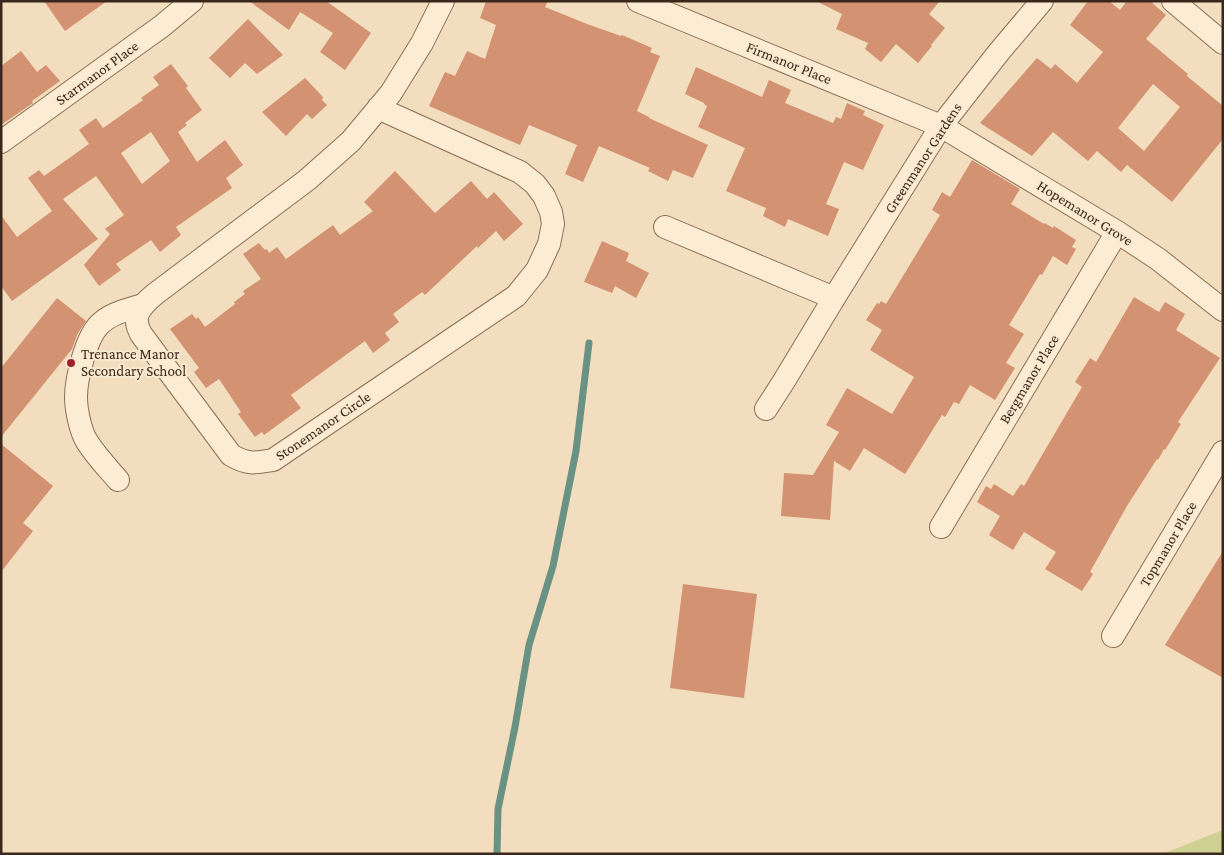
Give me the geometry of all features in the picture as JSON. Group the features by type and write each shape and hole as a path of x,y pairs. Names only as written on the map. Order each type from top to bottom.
{"street":[{"name":"Starmanor Place","path":"1,142 162,26 192,1"},
{"path":"118,480 85,438 78,417 76,397 80,370 85,349 98,326 114,313 143,306 154,294 307,180 351,141 390,93 422,43 443,1"},
{"name":"Firmanor Place","path":"638,1 941,126"},
{"name":"Greenmanor Gardens","path":"766,408 941,126 1042,1"},
{"path":"1173,1 1223,43"},
{"name":"Stonemanor Circle","path":"143,306 138,312 136,320 140,334 232,455 242,461 254,463 273,460 516,296 537,270 549,244 553,224 551,212 544,196 535,184 520,172 378,108"},
{"name":"Hopemanor Grove","path":"941,126 1117,232 1158,259 1223,310"},
{"path":"665,227 834,298"},
{"name":"Bergmanor Place","path":"941,527 1117,232"},
{"name":"Topmanor Place","path":"1112,636 1223,452"}],"green space":[{"path":"1223,830 1223,854 1162,854"}],"building":[{"path":"44,1 107,1 65,31"},
{"path":"249,1 326,1 371,33 345,70 320,52 333,33 300,12 289,30"},
{"path":"486,1 548,1 545,7 652,48 650,52 660,56 637,111 708,145 693,178 673,170 668,181 648,171 650,168 599,146 583,182 565,174 577,145 529,125 520,145 429,106 445,72 455,76 467,51 485,59 496,25 480,18"},
{"path":"816,1 940,1 929,14 945,28 918,63 896,44 881,62 865,49 868,43 836,29 842,14"},
{"path":"1088,1 1109,1 1120,10 1127,1 1150,1 1166,15 1146,39 1223,106 1223,139 1172,202 1127,165 1121,172 1097,151 1088,161 1053,132 1032,156 980,123 1037,58 1051,69 1055,64 1077,83 1103,52 1070,25","holes":["1153,84 1180,107 1144,151 1118,128"]},
{"path":"248,19 283,55 257,74 245,63 230,78 209,58"},
{"path":"21,51 37,72 46,65 60,81 1,125 1,66"},
{"path":"171,64 188,86 186,88 202,110 185,123 187,125 178,132 197,162 225,140 243,165 226,178 232,188 176,227 181,235 160,252 151,240 116,264 121,270 99,286 84,265 110,234 105,229 124,215 96,176 63,199 98,239 12,301 1,286 1,215 17,237 52,211 28,178 39,170 44,176 89,144 79,130 96,118 103,128 143,100 141,98 159,85 153,77","holes":["151,132 170,161 142,184 121,153"]},
{"path":"696,67 762,97 769,80 791,90 785,103 833,123 836,117 841,119 847,103 865,111 863,115 884,125 863,170 844,162 826,204 839,209 828,236 788,219 785,227 763,216 766,208 726,191 745,148 698,127 707,106 685,94"},
{"path":"305,78 323,97 322,100 327,105 312,119 307,114 286,136 262,112"},
{"path":"972,160 1020,189 1011,204 1044,224 1053,228 1054,226 1076,240 1072,247 1076,249 1067,265 1053,256 1009,325 1024,334 1006,363 1015,368 995,400 970,385 959,404 954,402 945,417 942,415 905,474 864,448 850,471 834,461 830,520 781,516 784,473 813,475 839,432 826,425 847,388 892,414 914,377 870,350 882,330 866,320 877,303 879,304 881,301 886,304 940,215 932,210 942,192 950,197"},
{"path":"395,171 435,213 471,181 487,199 494,192 523,224 504,241 496,231 478,248 477,246 425,295 422,292 393,314 399,322 385,333 390,340 373,353 365,341 291,395 301,408 264,435 262,432 255,437 238,414 241,412 219,379 206,388 194,372 199,368 170,329 192,314 196,319 198,317 205,327 235,304 234,302 245,294 243,291 261,279 243,254 259,243 269,253 277,247 286,259 333,225 340,235 373,211 364,202"},
{"path":"602,241 629,253 626,261 649,273 636,298 615,286 612,293 584,282"},
{"path":"1134,297 1159,312 1165,302 1185,314 1176,330 1220,358 1178,422 1181,424 1165,450 1157,459 1127,506 1090,572 1093,574 1082,591 1045,569 1056,552 1024,532 1013,550 989,535 1000,516 977,502 986,486 991,489 994,484 1013,496 1021,484 1024,486 1082,387 1075,382 1090,358 1096,362"},
{"path":"57,298 86,321 78,333 72,349 1,437 1,368"},
{"path":"1,444 53,486 23,523 33,531 1,572"},
{"path":"1223,551 1223,678 1165,645"},
{"path":"683,584 757,594 744,698 670,688"}],"waterway":[{"path":"497,854 498,809 529,645 553,566 576,451 589,343"}],"place":[{"name":"Trenance Manor Secondary School","path":"71,363"}]}
